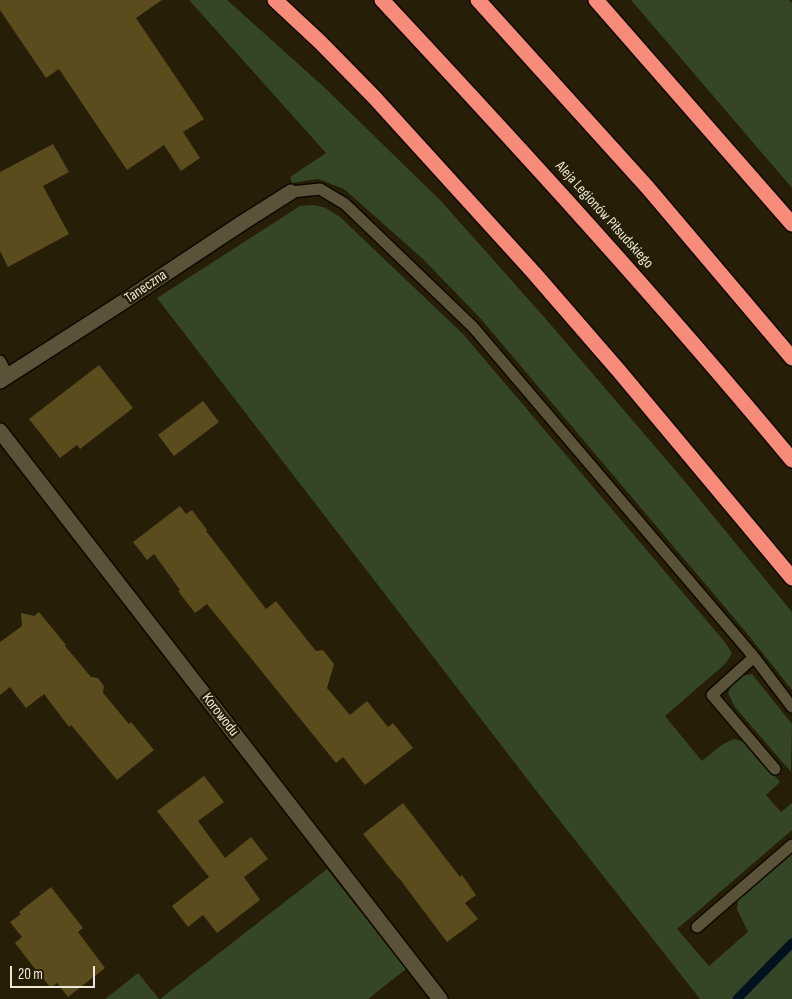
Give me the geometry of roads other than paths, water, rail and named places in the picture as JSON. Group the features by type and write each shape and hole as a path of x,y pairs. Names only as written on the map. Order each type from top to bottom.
{"highway":[{"path":"275,0 374,97 534,273 631,385 792,578"},
{"name":"Aleja Legionów Piłsudskiego","path":"382,0 504,130 632,273 792,460"},
{"path":"478,0 648,188 792,358"},
{"path":"596,0 792,224"}],"street":[{"name":"Taneczna","path":"4,378 291,192"},
{"name":"Korowodu","path":"0,431 440,999"}],"lane":[{"path":"291,192 320,189 345,204 473,327 754,657 792,707"},
{"path":"0,361 4,378"},
{"path":"754,657 712,695 775,769"},
{"path":"697,927 792,845"}],"waterway":[{"path":"737,999 792,943"}]}
